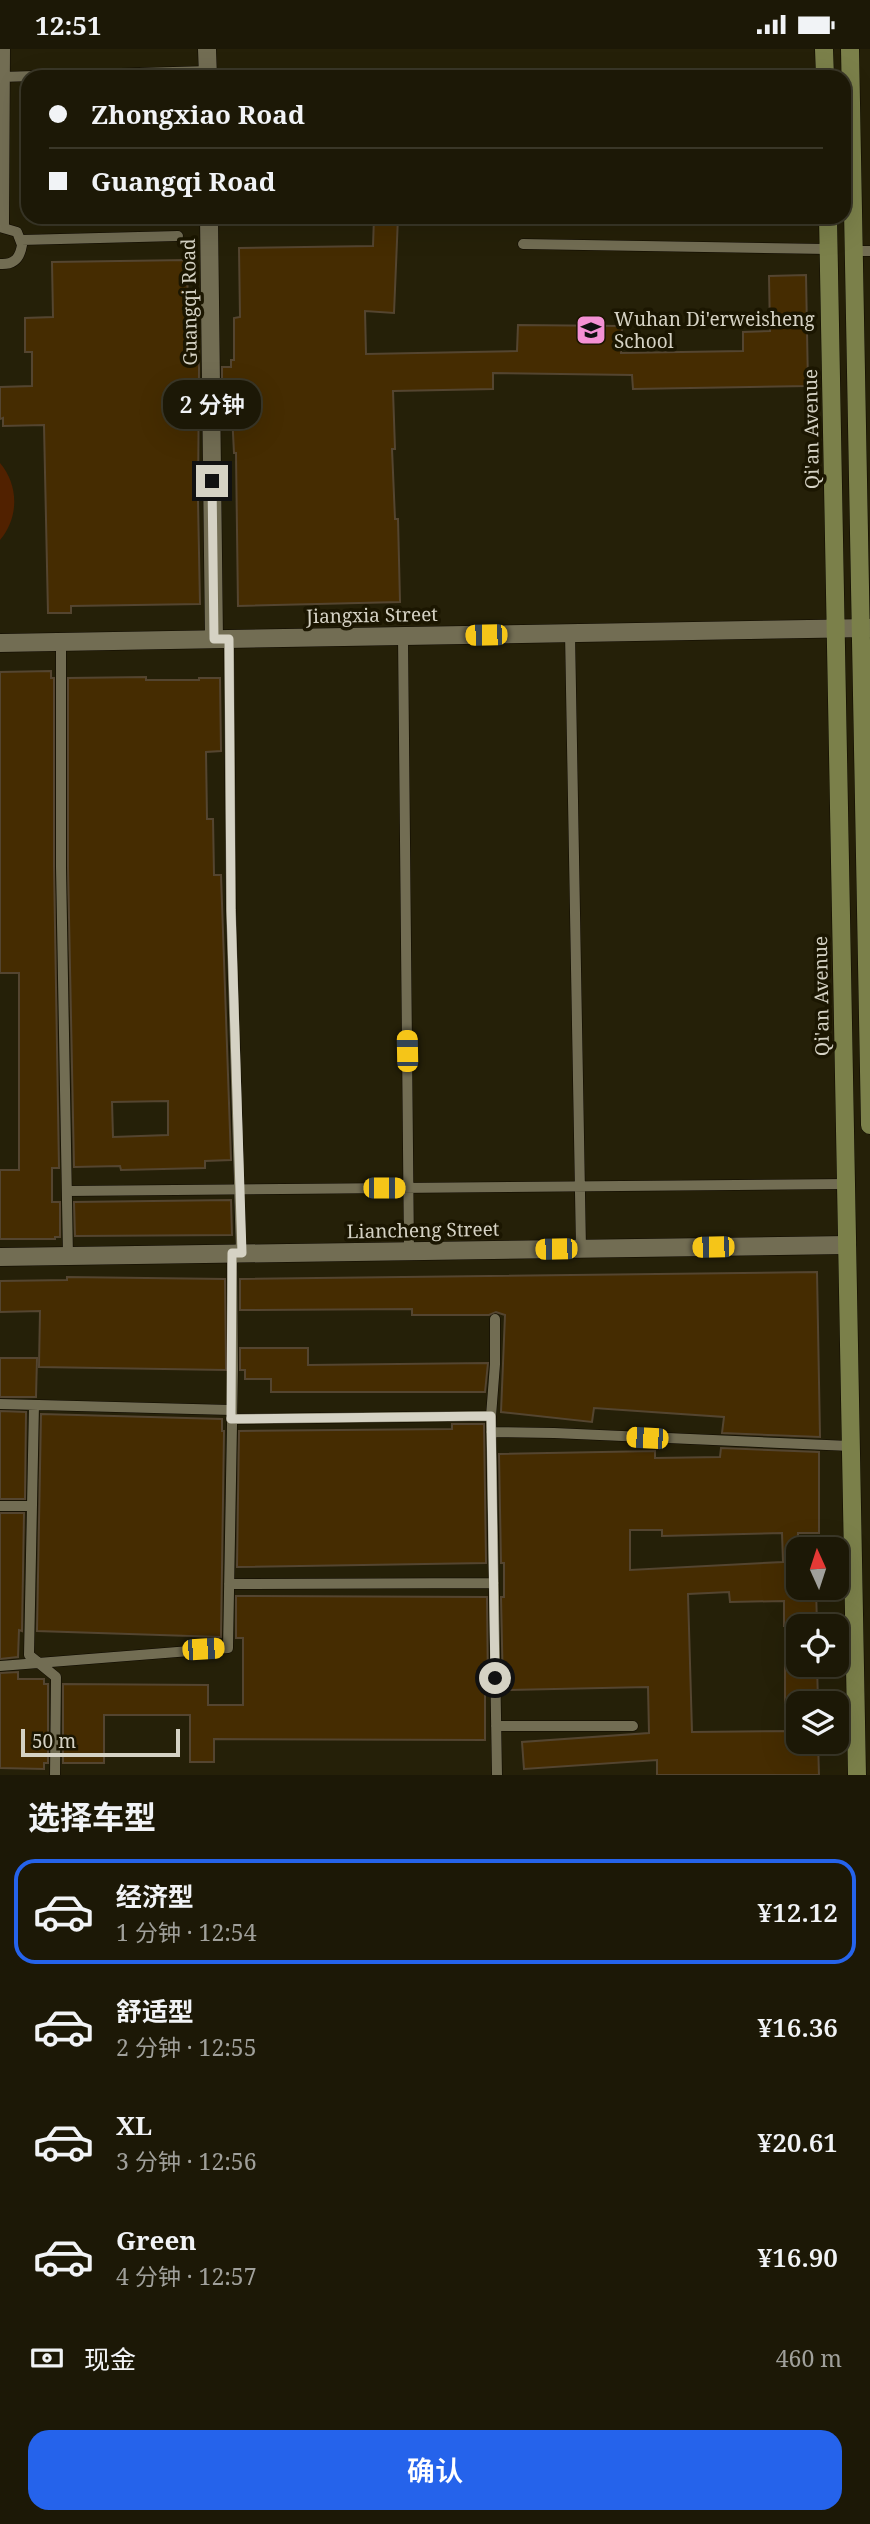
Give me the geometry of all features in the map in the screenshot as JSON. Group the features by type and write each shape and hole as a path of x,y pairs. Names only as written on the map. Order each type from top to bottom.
{"main road":[{"path":"824,49 825,70"},
{"path":"850,49 862,251 870,1125"},
{"name":"Qi'an Avenue","path":"828,224 857,1775"}],"street":[{"path":"207,49 208,70"},
{"name":"Guangqi Road","path":"209,224 222,639"},
{"name":"Jiangxia Street","path":"0,643 865,628"},
{"name":"Liancheng Street","path":"0,1257 847,1245"}],"lane":[{"path":"0,264 10,264 21,253 21,240 17,232 2,227 2,77 5,49"},
{"path":"2,77 21,77"},
{"path":"21,240 178,236"},
{"path":"523,244 828,249"},
{"path":"570,633 580,1248"},
{"path":"403,636 409,1251"},
{"path":"0,1666 228,1647 231,1414 239,1189 222,639"},
{"path":"61,642 61,867 68,1256"},
{"path":"66,1191 845,1184"},
{"path":"495,1319 491,1432 496,1775"},
{"path":"0,1404 231,1414 491,1416"},
{"path":"34,1405 29,1655 56,1677 55,1775"},
{"path":"491,1432 850,1446"},
{"path":"0,1506 32,1506"},
{"path":"229,1584 494,1584"},
{"path":"496,1725 633,1726"}],"shaded area":[{"path":"0,463 11,481 14,501 11,522 0,540"}],"building":[{"path":"374,224 398,224 394,313 365,311 366,354 517,351 518,325 622,326 621,353 743,351 743,332 770,331 769,276 806,275 808,386 633,389 632,375 493,373 493,389 393,391 395,449 392,449 395,519 398,519 400,602 238,606 236,453 231,394 222,394 222,367 231,367 231,360 234,360 234,318 240,317 239,248 373,246"},
{"path":"187,260 188,315 197,315 200,604 71,606 71,613 48,613 44,425 3,426 3,418 0,419 0,387 32,386 32,352 25,352 25,318 53,317 52,262"},
{"path":"51,671 51,678 54,678 59,1168 52,1168 52,1202 60,1202 60,1237 0,1239 0,1170 19,1170 19,973 0,973 0,672"},
{"path":"68,678 220,678 221,751 206,752 207,819 213,819 214,875 221,875 231,1160 205,1161 205,1168 121,1170 120,1166 74,1167 68,867","holes":["168,1101 168,1135 113,1137 112,1102"]},
{"path":"231,1200 232,1235 75,1236 74,1202"},
{"path":"817,1272 820,1437 722,1433 724,1417 594,1408 592,1422 501,1412 505,1315 496,1312 489,1315 412,1315 412,1309 240,1310 240,1279"},
{"path":"67,1277 225,1279 226,1370 39,1367 40,1311 0,1312 0,1281 67,1280"},
{"path":"240,1348 308,1348 308,1365 488,1363 485,1392 271,1392 271,1379 245,1379 245,1370 240,1370"},
{"path":"0,1358 37,1358 36,1397 0,1397"},
{"path":"0,1411 26,1412 25,1499 0,1499"},
{"path":"41,1414 222,1419 221,1637 37,1631"},
{"path":"452,1424 484,1424 486,1563 237,1567 239,1431 452,1429"},
{"path":"721,1448 819,1452 819,1533 798,1533 798,1537 786,1537 786,1600 816,1600 817,1614 786,1614 784,1626 784,1601 730,1602 729,1592 688,1594 692,1732 786,1731 786,1754 818,1754 819,1775 657,1775 657,1760 524,1769 522,1742 649,1733 648,1687 503,1690 501,1597 504,1597 504,1563 501,1563 499,1454 655,1451 655,1458 720,1457","holes":["630,1530 662,1530 662,1536 782,1533 783,1562 630,1570"]},
{"path":"0,1513 24,1513 22,1631 19,1630 18,1657 0,1659"},
{"path":"236,1596 487,1597 488,1690 485,1690 485,1740 214,1739 214,1762 190,1762 190,1715 104,1715 104,1763 63,1763 63,1684 208,1685 208,1705 243,1705 243,1638 236,1638"},
{"path":"785,1664 786,1677 817,1677 818,1691 786,1691 785,1703"},
{"path":"18,1672 18,1679 44,1679 44,1684 48,1684 48,1763 44,1763 44,1769 0,1768 0,1673"}],"place":[{"name":"Wuhan Di'erweisheng School","path":"591,330"}],"route":[{"path":"212,481 214,639 229,639 231,910 242,1253 232,1253 231,1419 491,1416 495,1678"}]}
